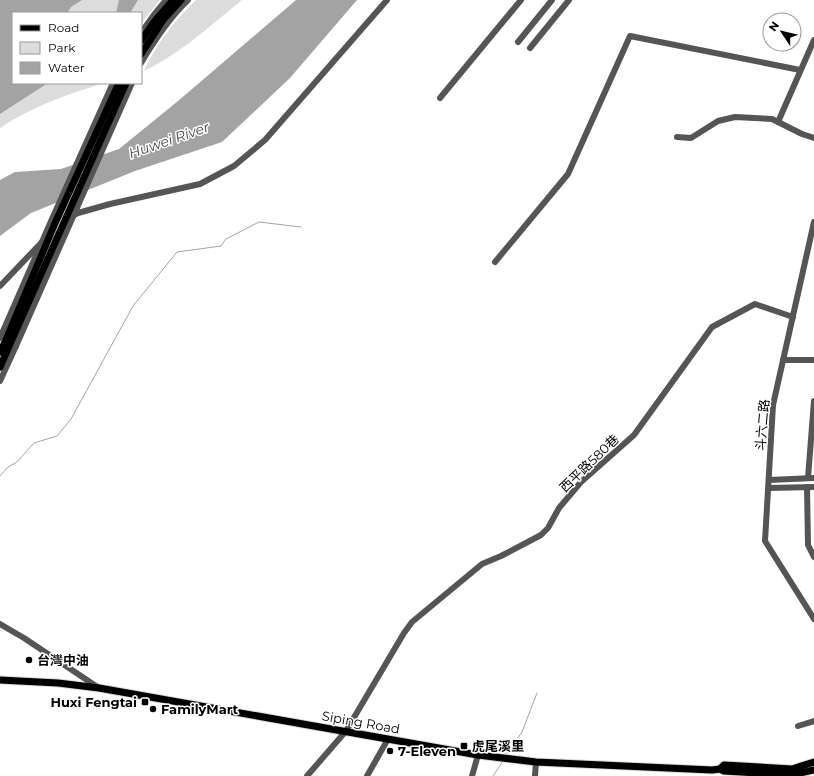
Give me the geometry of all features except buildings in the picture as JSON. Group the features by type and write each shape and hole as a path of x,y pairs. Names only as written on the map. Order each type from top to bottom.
{"main road":[{"path":"142,40 154,22 179,1"},
{"path":"142,52 163,20 179,1"},
{"path":"0,367 8,342 62,207 119,84"},
{"path":"0,352 8,342 126,84"},
{"name":"Siping Road","path":"0,680 58,683 98,688 478,755 536,762 790,775 814,770"},
{"name":"Siping Road","path":"717,771 724,765 792,769 814,762"}],"street":[{"path":"142,32 166,0"},
{"path":"142,61 179,1 188,0"},
{"path":"0,286 64,220 78,213 110,204 200,184 234,166 265,140 388,0"},
{"path":"440,98 521,0"},
{"path":"518,42 552,0"},
{"path":"530,48 569,0"},
{"path":"495,262 568,174 630,36 800,70"},
{"path":"778,122 814,40"},
{"path":"0,381 8,342 52,219 113,84"},
{"path":"8,342 132,84"},
{"path":"677,137 691,138 718,121 735,117 772,119 802,134 814,138"},
{"name":"斗六二路","path":"814,222 774,405 765,541 812,612 814,619"},
{"name":"西平路580巷","path":"307,776 346,731 412,622 482,564 502,556 541,535 548,528 559,508 581,482 634,435 712,327 755,304 793,317"},
{"path":"783,360 814,360"},
{"path":"769,480 811,478 814,402"},
{"path":"807,487 808,545 814,557"},
{"path":"769,488 814,487"},
{"path":"0,624 24,638 98,688"},
{"path":"798,726 814,721"},
{"path":"367,776 388,738"},
{"path":"472,776 478,755"},
{"path":"535,776 536,762"}],"green space":[{"path":"0,0 160,0 142,23 142,12 12,12 12,84 101,84 37,107 0,128"},
{"path":"196,0 242,0 183,48 144,71 154,51 167,33"}],"water":[{"path":"0,0 82,0 71,7 68,12 12,12 12,84 46,84 0,114"},
{"path":"119,0 138,0 131,12 116,12"},
{"name":"Huwei River","path":"296,0 357,0 290,78 222,142 135,171 31,213 0,236 0,180 15,172 61,169 119,149 178,101"}],"waterway":[{"path":"0,476 8,467 17,462 34,443 57,436 71,419 133,306 177,252 221,246 226,239 259,222 301,227"},
{"path":"505,756 522,732 537,693"},
{"path":"493,776 503,761"}],"place":[{"name":"台灣中油","path":"29,660"},
{"name":"Huxi Fengtai","path":"145,702"},
{"name":"FamilyMart","path":"153,709"},
{"name":"虎尾溪里","path":"464,746"},
{"name":"7-Eleven","path":"390,751"}]}
